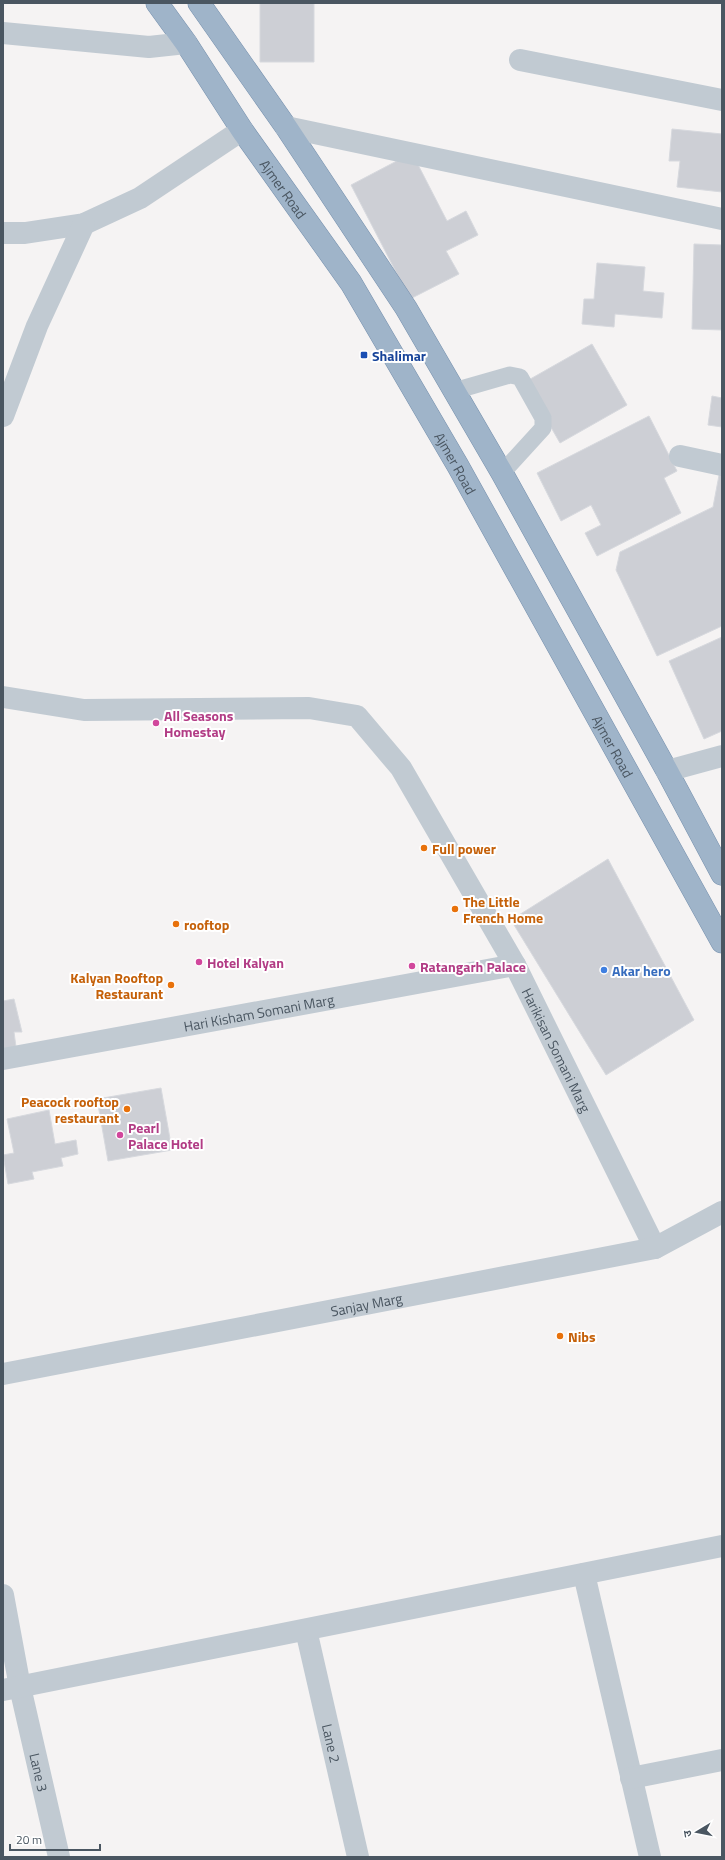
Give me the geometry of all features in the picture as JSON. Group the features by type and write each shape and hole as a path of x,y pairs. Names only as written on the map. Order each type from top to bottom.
{"highway":[{"name":"Ajmer Road","path":"158,3 186,43 242,130 350,283 458,466 722,942"},
{"path":"199,3 286,127 406,308 502,473 720,869"}],"street":[{"path":"3,33 149,47 186,43"},
{"path":"520,60 722,100"},
{"path":"286,127 722,219"},
{"path":"3,232 25,233 84,224 140,198 242,130"},
{"path":"3,416 37,326 84,224"},
{"path":"680,456 722,465"},
{"name":"Harikisan Somani Marg","path":"3,697 84,710 309,708 357,716 401,768 515,965 655,1248"},
{"path":"667,771 722,756"},
{"name":"Hari Kisham Somani Marg","path":"3,1059 515,965"},
{"name":"Sanjay Marg","path":"3,1374 655,1248 722,1212"},
{"path":"12,1689 722,1546"},
{"path":"584,1574 650,1857"},
{"name":"Lane 3","path":"3,1595 12,1689 59,1857"},
{"name":"Lane 2","path":"306,1630 358,1857"},
{"path":"631,1778 722,1760"}],"lane":[{"path":"454,391 510,375 520,377 544,418 543,428 502,473"}],"building":[{"path":"260,3 314,3 314,62 260,62"},
{"path":"672,129 722,134 722,192 677,187 680,161 669,161"},
{"path":"412,153 447,221 466,211 478,235 446,251 459,274 410,299 351,185"},
{"path":"694,244 722,245 722,330 692,329"},
{"path":"597,263 645,267 643,291 664,293 662,318 615,314 614,327 582,324 584,299 594,299"},
{"path":"592,344 627,405 560,443 525,382"},
{"path":"712,396 722,398 722,427 708,425"},
{"path":"649,416 677,471 664,478 681,513 597,556 585,533 601,525 591,505 561,521 537,473"},
{"path":"720,470 722,470 722,626 657,656 616,570 620,552 713,507"},
{"path":"722,637 722,731 704,739 669,661"},
{"name":"Akar hero","path":"608,859 694,1020 606,1075 511,920"},
{"path":"14,999 22,1032 14,1032 16,1047 3,1049 3,1001"},
{"path":"161,1088 172,1150 108,1161 97,1099"},
{"path":"49,1110 55,1144 76,1140 78,1154 61,1158 63,1166 32,1172 34,1179 8,1184 3,1155 14,1153 7,1119"}],"place":[{"name":"Shalimar","path":"364,355"},
{"name":"All Seasons Homestay","path":"156,723"},
{"name":"Full power","path":"424,848"},
{"name":"The Little French Home","path":"455,909"},
{"name":"rooftop","path":"176,924"},
{"name":"Hotel Kalyan","path":"199,962"},
{"name":"Ratangarh Palace","path":"412,966"},
{"name":"Akar hero","path":"604,970"},
{"name":"Kalyan Rooftop Restaurant","path":"171,985"},
{"name":"Peacock rooftop restaurant","path":"127,1109"},
{"name":"Pearl Palace Hotel","path":"120,1135"},
{"name":"Nibs","path":"560,1336"}]}
